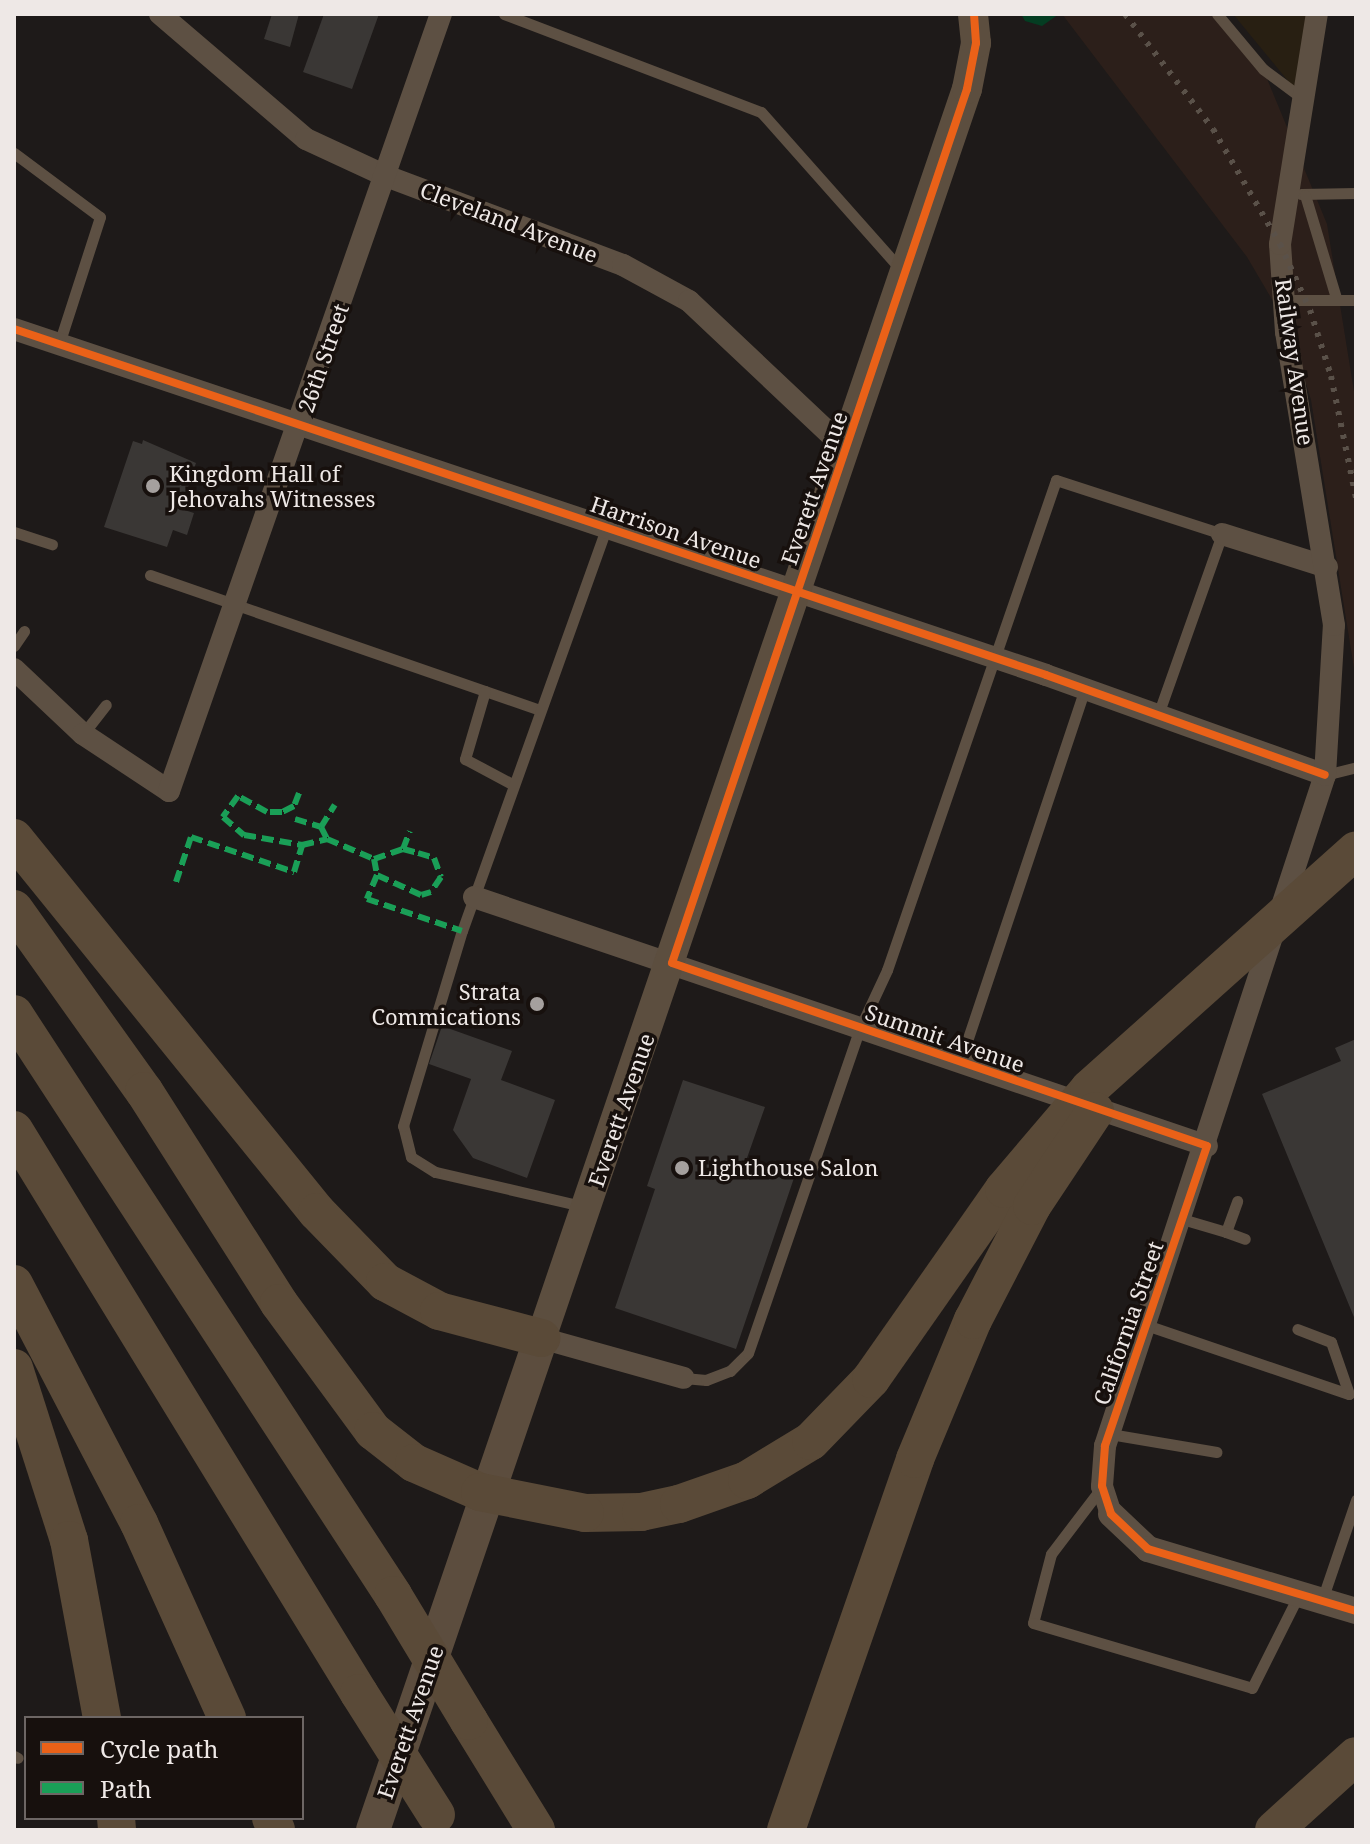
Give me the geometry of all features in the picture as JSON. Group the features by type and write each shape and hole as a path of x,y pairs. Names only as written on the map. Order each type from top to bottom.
{"highway":[{"path":"14,838 317,1212 385,1282 439,1311 541,1338"},
{"path":"14,909 151,1102 279,1303 373,1431 414,1463 480,1492 585,1513 641,1512 679,1504 747,1480 811,1441 871,1379 1158,1030 1356,850"},
{"path":"14,1014 393,1595 536,1830"},
{"path":"14,1130 441,1822"},
{"path":"786,1830 946,1381 992,1278 1018,1198"},
{"path":"14,1284 139,1523 226,1716"},
{"path":"14,1368 67,1530 102,1716"},
{"path":"796,1830 813,1752"},
{"path":"1274,1830 1356,1761"},
{"path":"1293,1830 1356,1761"},
{"path":"1312,1830 1356,1761"}],"main road":[{"name":"Everett Avenue","path":"373,1830 672,963 967,89 974,18"}],"street":[{"name":"Cleveland Avenue","path":"160,14 306,139 386,176 623,265 689,301 846,449"},
{"name":"26th Street","path":"83,734 169,791 441,14"},
{"name":"Railway Avenue","path":"1317,14 1302,98 1297,193 1280,244 1285,300 1334,625 1325,775"},
{"name":"Harrison Avenue","path":"14,329 992,657 1325,775"},
{"path":"1222,534 1327,567"},
{"path":"14,669 83,734"},
{"name":"California Street","path":"1111,1514 1102,1486 1110,1434 1207,1146 1325,775"},
{"name":"Summit Avenue","path":"474,897 1207,1146"},
{"path":"541,1338 684,1378"},
{"path":"1111,1514 1148,1549 1356,1611"}],"lane":[{"path":"504,14 761,112 905,275"},
{"path":"1217,14 1263,69 1302,98"},
{"path":"14,153 100,217 59,344"},
{"path":"1336,298 1297,193 1356,193"},
{"path":"1285,300 1356,300"},
{"path":"684,1378 718,1376 748,1353 860,1028 887,970 992,657 1056,480 1222,534 1158,715"},
{"path":"587,1207 435,1172 411,1157 403,1126 409,1096 474,897 607,527"},
{"path":"14,532 52,544"},
{"path":"150,575 540,710"},
{"path":"14,646 24,631"},
{"path":"960,1062 1085,689"},
{"path":"485,691 465,759 514,785"},
{"path":"83,734 106,705"},
{"path":"1325,775 1356,767"},
{"path":"1226,1232 1237,1201"},
{"path":"1182,1219 1245,1239"},
{"path":"1146,1325 1349,1394 1331,1342 1297,1329"},
{"path":"1110,1434 1216,1452"},
{"path":"1102,1486 1051,1554 1033,1623 1252,1688 1310,1597 1356,1500"}],"shaded area":[{"path":"1062,14 1217,14 1263,69 1327,224 1356,404 1356,681 1311,400 1290,330 1247,257"},
{"path":"1233,14 1317,14 1302,98"}],"green space":[{"path":"1021,14 1059,14 1042,26 1025,21"}],"building":[{"path":"272,14 299,14 290,47 264,39"},
{"path":"324,14 379,14 352,89 303,72"},
{"name":"Kingdom Hall of Jehovahs Witnesses","path":"143,440 196,463 181,509 194,513 187,535 173,530 167,547 104,527 133,441 142,444"},
{"path":"442,1026 512,1051 501,1080 555,1100 527,1178 473,1158 453,1130 471,1079 429,1064"},
{"path":"1356,1039 1356,1322 1262,1094 1341,1061 1335,1048"},
{"path":"683,1080 765,1107 747,1158 795,1175 736,1349 615,1308 655,1189 647,1186"}],"railway":[{"path":"1125,14 1213,129 1280,244 1310,310 1331,376 1356,498"}],"marked path":[{"path":"299,793 294,806 282,812 267,812 238,796 223,817 244,835 302,845 327,839 374,859 377,875 367,899 462,931"},
{"path":"321,827 335,805"},
{"path":"295,819 321,827 327,839"},
{"path":"403,849 410,831"},
{"path":"176,882 191,837 294,872 302,845"},
{"path":"374,859 403,849 418,853 434,858 441,877 431,892 421,895 377,875"}],"cycle path":[{"path":"974,14 976,43 967,89 672,963 1207,1146 1105,1446 1102,1486 1111,1514 1148,1549 1356,1611"},
{"path":"14,329 1046,675 1325,775"}],"place":[{"name":"Kingdom Hall of Jehovahs Witnesses","path":"153,486"},
{"name":"Strata Commications","path":"537,1004"},
{"name":"Lighthouse Salon","path":"682,1168"}]}
